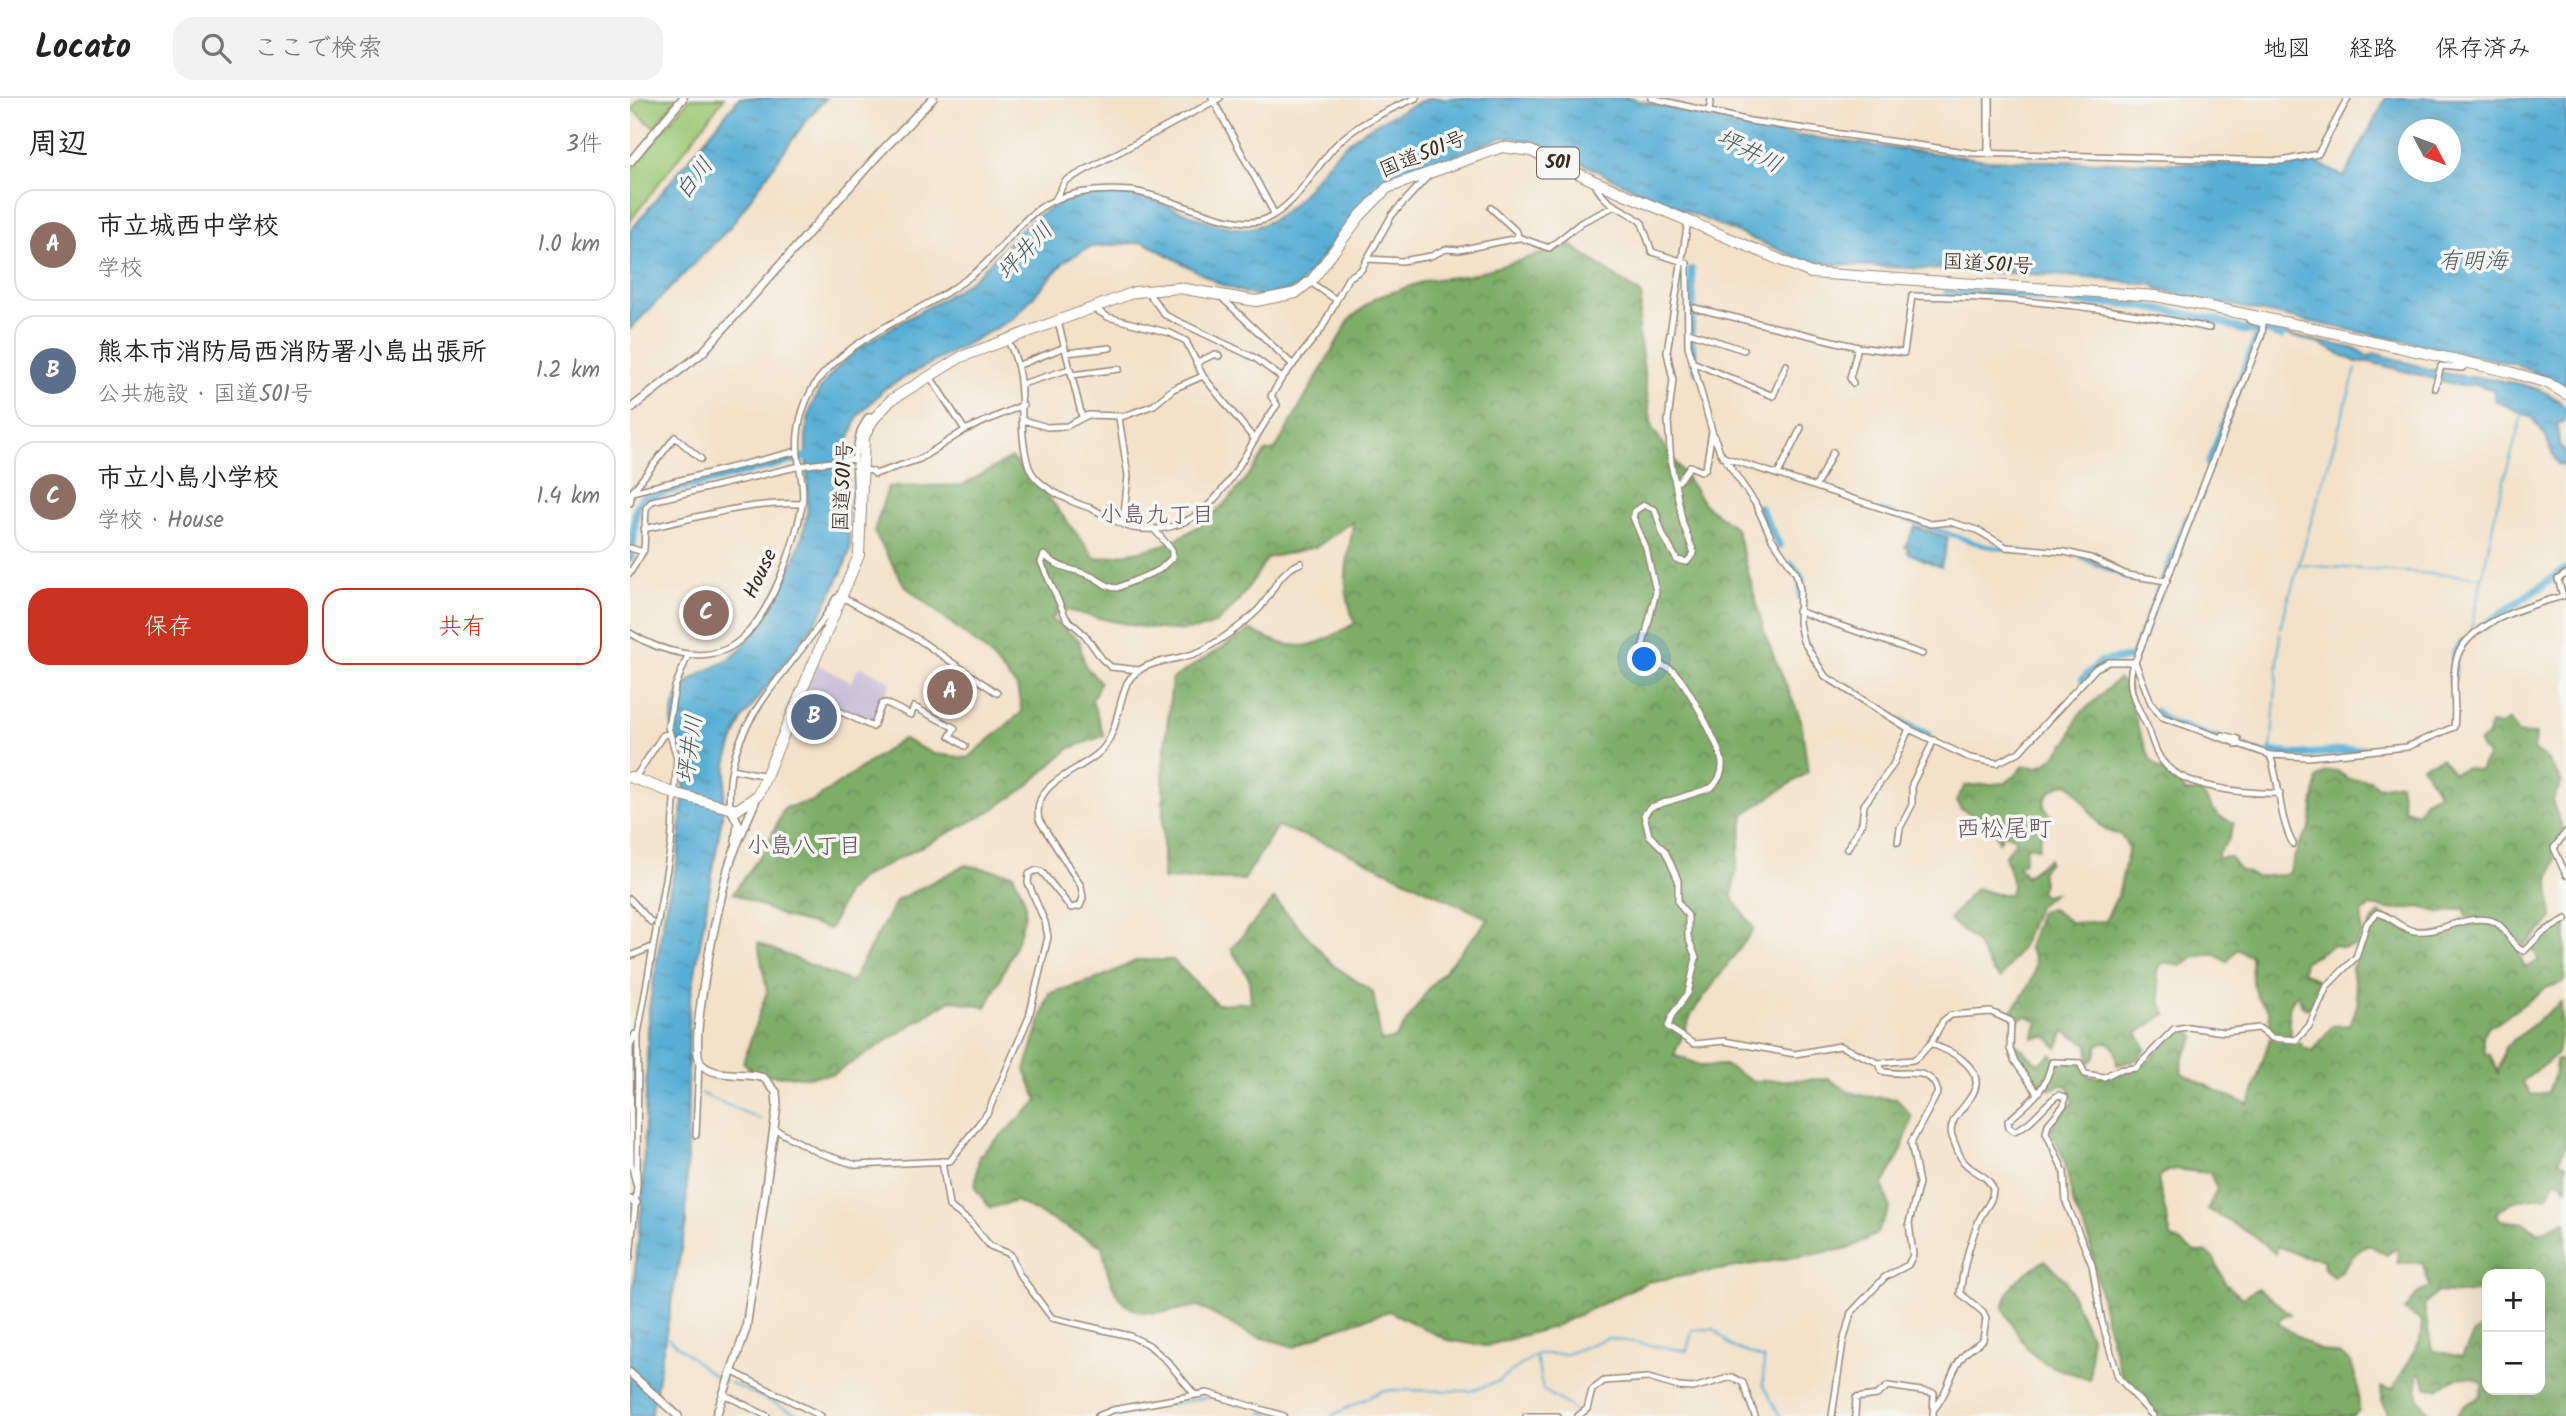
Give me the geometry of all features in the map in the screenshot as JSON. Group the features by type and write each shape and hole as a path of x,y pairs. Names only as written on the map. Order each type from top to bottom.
{"highway":[{"name":"国道501号","path":"758,795 859,555 864,438 876,416 891,400 961,357 1092,307 1146,290 1179,288 1268,301 1296,293 1310,282 1377,195 1387,188 1485,151 1516,146 1811,273 2155,296 2469,363 2537,380 2566,394"},
{"path":"632,778 729,808 740,809 758,795"}],"street":[{"path":"630,162 683,98"},
{"path":"630,409 715,340 878,155 933,98"},
{"path":"1055,200 1090,191 1130,191 1244,223 1266,219 1300,191 1342,139 1416,98"},
{"path":"1651,98 1792,128 1989,153 2296,160 2318,154 2348,98"},
{"path":"1709,112 1711,98"},
{"path":"1989,98 1989,153"},
{"path":"1055,200 1065,181 1215,99 1274,214"},
{"path":"1008,341 1019,365 1027,455 1033,474 1041,483 1080,505 1132,528 1153,528 1187,522 1207,508 1229,482 1255,440 1262,422 1277,405 1271,397 1282,378 1321,330 1348,278 1361,271 1392,215 1432,171"},
{"path":"1594,181 1599,192 1613,207 1639,220 1652,252 1680,260 1689,268 1690,332 1694,362 1712,431 1723,457 1796,573 1804,640 1825,676 1909,729 1981,762 2004,762 2019,752 2052,719 2096,668 2109,662 2134,662"},
{"name":"House","path":"688,655 697,656 738,642 750,629 783,570 802,504 798,452 803,410 822,375 865,338 976,272 1027,219 1055,200"},
{"path":"1491,208 1518,237 1549,248 1582,222 1613,207"},
{"path":"1688,221 1667,342 1672,380 1668,421 1671,463 1683,524 1694,553 1687,562 1677,561 1663,535 1655,510 1644,505 1634,511 1633,517 1646,548 1656,592 1641,653 1651,663 1674,672 1697,706 1722,762 1718,781 1711,788 1651,807 1644,815 1649,835 1665,850 1678,880 1678,902 1688,916 1688,937 1696,958 1688,993 1672,1015 1668,1027 1694,1044 1724,1041 1795,1054 1840,1046 1879,1063 1913,1060 1931,1043 1943,1021 1951,1016 1971,1012 2005,1015 2011,1021 2010,1049 2014,1060 2037,1093"},
{"path":"1368,259 1402,261 1431,256 1446,249 1459,250 1518,237"},
{"path":"1310,282 1335,299"},
{"path":"1146,290 1165,315 1255,359 1282,378"},
{"path":"1217,293 1231,310 1293,365"},
{"path":"1695,308 1858,347 1905,353 1912,296 2030,301 2038,304 2107,309 2209,328"},
{"path":"1092,307 1108,317 1181,338 1203,376 1255,440"},
{"path":"2240,313 2241,318 2260,323 2263,331 2134,662 2130,693 2150,731 2155,749 2168,767 2229,792 2280,793"},
{"path":"1058,321 1082,417"},
{"path":"1690,332 1744,350"},
{"path":"1853,383 1850,379 1858,347"},
{"path":"1019,365 1065,350 1110,348"},
{"path":"1196,363 1216,354 1219,356"},
{"path":"1694,362 1773,396 1786,365"},
{"path":"2436,385 2440,368 2444,365 2462,368 2469,363"},
{"path":"1021,384 1071,372 1119,369"},
{"path":"929,375 965,430"},
{"path":"1023,420 1047,427 1066,426 1082,417 1102,413 1120,416 1154,405 1173,389 1203,376"},
{"path":"862,470 875,474 920,459 965,430 1023,405"},
{"path":"737,845 738,823 729,808 732,769 741,738 758,703 803,649 836,599 854,559 860,516 856,501 854,459 863,424 869,416 876,416"},
{"path":"1120,416 1128,476 1123,523"},
{"path":"1778,474 1801,428"},
{"path":"1679,481 1690,466 1701,471 1706,468 1712,431"},
{"path":"630,503 631,491 675,437 701,459"},
{"path":"631,491 798,452"},
{"path":"1816,486 1833,452"},
{"path":"1723,457 1931,524 1950,522 1966,527 2007,547 2064,552 2090,558 2118,572 2165,581"},
{"path":"777,459 779,471"},
{"path":"630,573 643,552 646,508 652,501 800,465 854,459"},
{"path":"644,529 707,513 781,503 802,504"},
{"path":"1139,670 1111,667 1102,659 1085,635 1066,618 1041,562 1044,555 1056,566 1091,575 1111,588 1118,588 1158,570 1172,558 1172,550 1153,528"},
{"path":"630,548 643,552"},
{"path":"774,1129 819,1153 856,1166 950,1161 957,1155 988,1112 1029,1017 1048,937 1045,922 1028,883 1029,874 1037,870 1042,872 1071,908 1082,902 1081,886 1039,820 1037,809 1041,798 1060,778 1104,747 1127,683 1139,670 1165,659 1197,653 1208,648 1258,609 1285,569 1301,563"},
{"path":"2134,662 2151,703 2162,717 2237,745 2270,755 2308,757 2411,747 2451,729 2456,717 2455,663 2461,649 2508,611 2565,594 2558,579 2566,574"},
{"path":"842,597 918,639 997,693"},
{"path":"1800,612 1922,654"},
{"path":"630,633 649,645 688,655 675,687 669,734 677,753 667,867 650,948 638,1028 637,1186 633,1201 630,1258"},
{"path":"801,693 873,727 882,705 886,703 911,715 914,707 955,728 950,736 965,746"},
{"path":"1847,849 1862,823 1864,805 1893,765 1909,729"},
{"path":"632,778 663,735 669,734"},
{"path":"2222,735 2238,738 2237,745"},
{"path":"1898,842 1900,828 1912,805 1912,784 1934,740"},
{"path":"2270,755 2280,793 2281,819 2293,845"},
{"path":"732,769 767,776"},
{"path":"696,1135 695,1095 705,976 728,869 758,795"},
{"path":"2566,832 2554,849 2566,875"},
{"path":"630,900 652,922"},
{"path":"2153,1416 2118,1377 2088,1254 2068,1209 2063,1172 2046,1132 2048,1124 2064,1105 2065,1097 2058,1095 2051,1099 2028,1125 2014,1131 2009,1127 2008,1121 2035,1098 2051,1076 2052,1062 2080,1063 2085,1074 2104,1077 2143,1064 2147,1054 2174,1029 2188,1027 2237,1032 2256,1028 2279,1040 2296,1040 2309,1026 2327,986 2356,957 2367,923 2376,913 2386,914 2412,931 2430,931 2469,919 2492,921 2507,931 2517,948 2524,951 2542,933 2566,919"},
{"path":"630,956 650,948"},
{"path":"1931,1043 1958,1056 1972,1072 1975,1088 1972,1099 1952,1123 1951,1131 1962,1160 1984,1176 1993,1189 1991,1202 1980,1216 1960,1293 1983,1312 1985,1333 1983,1340 1967,1351 1959,1361 1942,1401 1934,1409"},
{"path":"699,1061 715,1072 758,1076 770,1083 776,1092 774,1129 746,1329 733,1374 716,1416"},
{"path":"1832,1416 1843,1342 1851,1313 1885,1277 1908,1265 1913,1255 1909,1223 1919,1184 1913,1134 1933,1105 1938,1092 1933,1080 1924,1074 1891,1074 1882,1071 1879,1063"},
{"path":"942,1161 949,1206 970,1222 990,1246 1010,1254 1019,1274 1052,1318 1130,1336 1149,1345 1168,1362 1195,1395"},
{"path":"630,1373 678,1416"},
{"path":"733,1374 821,1416"},
{"path":"1578,1416 1587,1409 1591,1390 1604,1381 1648,1378 1693,1388 1732,1377 1743,1383 1755,1416"},
{"path":"1855,1416 1856,1398 1878,1395 1888,1385 1934,1393 1933,1416"},
{"path":"726,1391 767,1416"},
{"path":"1098,1416 1113,1410 1214,1393 1284,1416"},
{"path":"1526,1416 1558,1416"}],"shaded area":[{"path":"817,664 851,682 860,666 891,682 872,725 805,692"}],"green space":[{"path":"640,98 677,98 654,127 632,109"},
{"path":"690,98 724,98 630,221 630,170"},
{"path":"1571,245 1642,295 1638,329 1652,428 1706,506 1736,528 1766,638 1801,720 1808,772 1744,814 1732,897 1754,929 1692,1013 1674,1055 1702,1066 1725,1065 1752,1081 1829,1079 1849,1092 1897,1099 1912,1117 1901,1152 1883,1185 1890,1208 1876,1234 1850,1248 1647,1282 1553,1327 1486,1346 1447,1340 1389,1311 1328,1331 1295,1347 1249,1334 1198,1306 1157,1312 1142,1312 1130,1308 1113,1287 1102,1246 1016,1201 990,1208 975,1188 979,1156 1038,1101 1025,1070 1049,993 1097,979 1138,960 1173,960 1217,1004 1251,1002 1249,978 1231,949 1274,899 1333,965 1373,992 1381,1041 1395,1039 1429,988 1489,919 1338,848 1277,826 1244,880 1163,879 1163,767 1172,679 1250,630 1280,643 1304,646 1326,639 1355,623 1346,583 1353,521 1316,547 1267,558 1232,608 1217,622 1203,628 1185,630 1142,627 1063,609 1051,619 1079,640 1085,666 1100,682 1092,700 1104,736 1070,748 1024,789 984,815 862,877 846,893 830,929 785,917 733,893 766,848 784,808 813,801 903,739 934,754 968,758 1022,712 1017,687 987,652 905,586 874,532 888,487 963,485 1011,458 1042,489 1096,559 1156,547 1174,540 1205,521 1231,496 1265,452 1275,450 1350,319 1375,298 1428,280 1470,275"},
{"path":"2118,679 2129,687 2138,726 2153,763 2176,778 2185,792 2201,792 2218,816 2234,823 2228,841 2218,852 2218,858 2230,857 2240,870 2257,877 2289,874 2298,846 2310,828 2317,779 2326,772 2337,771 2349,779 2370,780 2378,787 2400,783 2404,809 2418,813 2425,800 2439,793 2422,766 2442,758 2453,773 2466,768 2480,771 2488,754 2482,750 2479,743 2488,735 2490,724 2500,726 2509,720 2518,733 2536,734 2534,750 2547,759 2562,782 2552,801 2564,832 2552,849 2555,860 2549,881 2552,919 2525,946 2500,925 2466,916 2465,908 2441,913 2420,907 2395,910 2370,906 2362,913 2362,933 2356,946 2342,948 2333,945 2304,962 2302,972 2318,980 2320,992 2308,1009 2302,1006 2298,994 2293,999 2289,1009 2291,1037 2271,1031 2269,1011 2258,998 2252,979 2251,957 2237,949 2227,962 2214,954 2194,957 2180,966 2164,962 2157,969 2161,1004 2166,1014 2137,1033 2146,1049 2139,1059 2117,1065 2115,1049 2108,1042 2098,1044 2095,1057 2088,1063 2088,1044 2064,1031 2057,1048 2046,1036 2033,1038 2038,1021 2027,1016 2018,1019 2011,1012 2027,989 2034,972 2033,956 2028,948 2040,912 2050,908 2072,923 2105,921 2118,895 2129,848 2120,834 2112,833 2098,823 2069,784 2052,790 2044,807 2053,818 2042,827 2039,848 2027,846 2024,862 2018,866 2026,876 2048,859 2049,862 2041,871 2043,883 2040,891 2043,895 2054,893 2037,907 2022,946 2001,978 1993,972 1975,941 1949,920 1976,888 1996,894 2010,894 2012,879 2005,855 2017,839 2004,833 1999,842 1992,823 1961,809 1956,801 1965,786 2006,783 2024,766 2037,767 2050,761 2068,741 2078,716"},
{"path":"965,865 1013,874 1025,904 1025,914 1017,941 986,1007 951,1000 834,1074 805,1077 755,1074 743,1062 767,991 758,943 851,982 897,900"},
{"path":"2379,913 2417,934 2441,933 2477,924 2500,926 2513,938 2525,968 2539,960 2532,948 2552,928 2566,924 2564,982 2546,988 2496,1024 2489,1025 2483,1036 2485,1054 2490,1055 2498,1073 2505,1047 2561,1002 2562,1026 2557,1054 2522,1082 2531,1095 2548,1092 2555,1073 2556,1060 2566,1060 2566,1144 2559,1161 2566,1165 2566,1189 2560,1181 2555,1182 2547,1196 2514,1201 2496,1213 2501,1220 2525,1223 2539,1233 2566,1221 2566,1416 2456,1416 2465,1405 2480,1397 2482,1388 2482,1395 2545,1395 2545,1269 2482,1269 2482,1288 2464,1294 2437,1292 2424,1306 2432,1350 2462,1357 2474,1333 2482,1327 2482,1383 2460,1377 2438,1389 2427,1388 2420,1373 2417,1374 2418,1398 2431,1416 2389,1416 2382,1400 2381,1387 2393,1389 2420,1341 2422,1321 2405,1311 2418,1292 2430,1287 2422,1262 2397,1263 2398,1249 2395,1248 2387,1255 2369,1245 2333,1277 2324,1268 2323,1259 2305,1257 2277,1246 2275,1254 2257,1238 2208,1209 2217,1189 2210,1173 2174,1169 2161,1174 2158,1180 2171,1237 2196,1252 2206,1252 2214,1259 2226,1284 2242,1298 2258,1288 2290,1314 2284,1315 2278,1323 2317,1349 2341,1355 2351,1362 2358,1386 2359,1410 2354,1416 2160,1416 2122,1377 2107,1325 2088,1235 2074,1207 2064,1159 2050,1128 2074,1101 2069,1087 2062,1085 2049,1090 2043,1087 2012,1051 2013,1041 2038,1064 2052,1054 2057,1063 2085,1064 2089,1076 2101,1077 2142,1066 2168,1038 2192,1032 2195,1037 2183,1059 2182,1073 2249,1104 2270,1038 2290,1044 2300,1042 2304,1048 2313,1051 2332,1026 2350,1025 2358,1002 2352,968 2370,924"},
{"path":"2045,1260 2065,1280 2091,1338 2090,1379 2056,1368 2036,1357 2021,1339 2003,1308 2013,1285"}],"water":[{"name":"白川","path":"739,98 826,98 805,122 730,227 630,329 630,231"},
{"path":"1428,98 1629,98 1762,131 1987,160 2302,165 2316,162 2344,177 2386,98 2566,98 2566,386 2515,364 2157,290 2155,285 2068,276 1829,264 1801,259 1644,193 1550,148 1503,137 1377,186 1299,286 1274,297 1255,296 1222,285 1144,242 1090,247 1065,261 1013,319 885,388 858,416 849,440 847,506 850,550 844,567 821,614 741,721 728,757 722,817 689,1008 686,1223 651,1416 630,1416 630,1319 642,1203 649,1009 666,904 678,858 687,754 673,734 674,705 685,685 692,679 732,657 743,647 766,614 788,573 800,544 807,515 806,433 814,401 822,386 837,368 872,339 972,279 1024,227 1050,208 1088,196 1124,195 1156,202 1230,227 1255,227 1270,221 1293,204 1332,158 1352,139"},
{"path":"2272,332 2357,349 2367,356 2377,354 2437,371 2517,383 2546,393 2566,409 2564,422 2557,424 2559,444 2566,453 2566,466 2558,464 2546,437 2533,418 2494,400 2494,390 2475,384 2461,386 2370,362 2356,362 2318,343"},
{"path":"1915,527 1948,538 1941,567 1908,553 1909,548 1905,547"}],"waterway":[{"path":"1691,270 1693,303"},
{"path":"1947,292 2129,304 2216,320 2242,330 2266,331 2281,336"},
{"path":"1693,308 1690,337 1697,371"},
{"path":"2209,464 2259,332"},
{"path":"2280,628 2356,369"},
{"path":"2470,635 2497,505 2523,412"},
{"path":"630,558 635,516 644,497 813,455"},
{"path":"1759,507 1779,545"},
{"path":"1882,511 1985,546 2021,551"},
{"path":"2083,679 2100,662 2133,657 2188,518"},
{"path":"2082,558 2125,577"},
{"path":"1792,565 1802,579 1801,597"},
{"path":"2300,565 2480,577"},
{"path":"2482,627 2566,569"},
{"path":"2271,752 2280,633"},
{"path":"2452,681 2455,653 2464,641"},
{"path":"2155,712 2168,723 2262,754"},
{"path":"1902,723 1928,735"},
{"path":"2271,752 2298,755 2365,749"},
{"path":"700,1093 760,1119"},
{"path":"1331,1416 1384,1390 1471,1391 1497,1382 1537,1354 1567,1354 1607,1338 1687,1351 1692,1330 1714,1329 1732,1347 1764,1359 1763,1385 1780,1416"},
{"path":"668,1338 711,1374 725,1381"},
{"path":"1536,1356 1543,1390 1571,1407 1577,1416"},
{"path":"730,1383 802,1416"},
{"path":"1108,1416 1209,1397 1239,1405"},
{"path":"1261,1412 1273,1416"}],"place":[{"name":"市立小島小学校","path":"706,613"},
{"name":"市立城西中学校","path":"950,692"},
{"name":"熊本市消防局西消防署小島出張所","path":"814,717"}],"district":[{"name":"小島九丁目","path":"1157,516"},
{"name":"西松尾町","path":"2004,829"},
{"name":"小島八丁目","path":"804,847"}],"water label":[{"name":"坪井川","path":"1749,152"},
{"name":"坪井川","path":"1026,252"},
{"name":"有明海","path":"2473,262"},
{"name":"坪井川","path":"691,749"}]}
